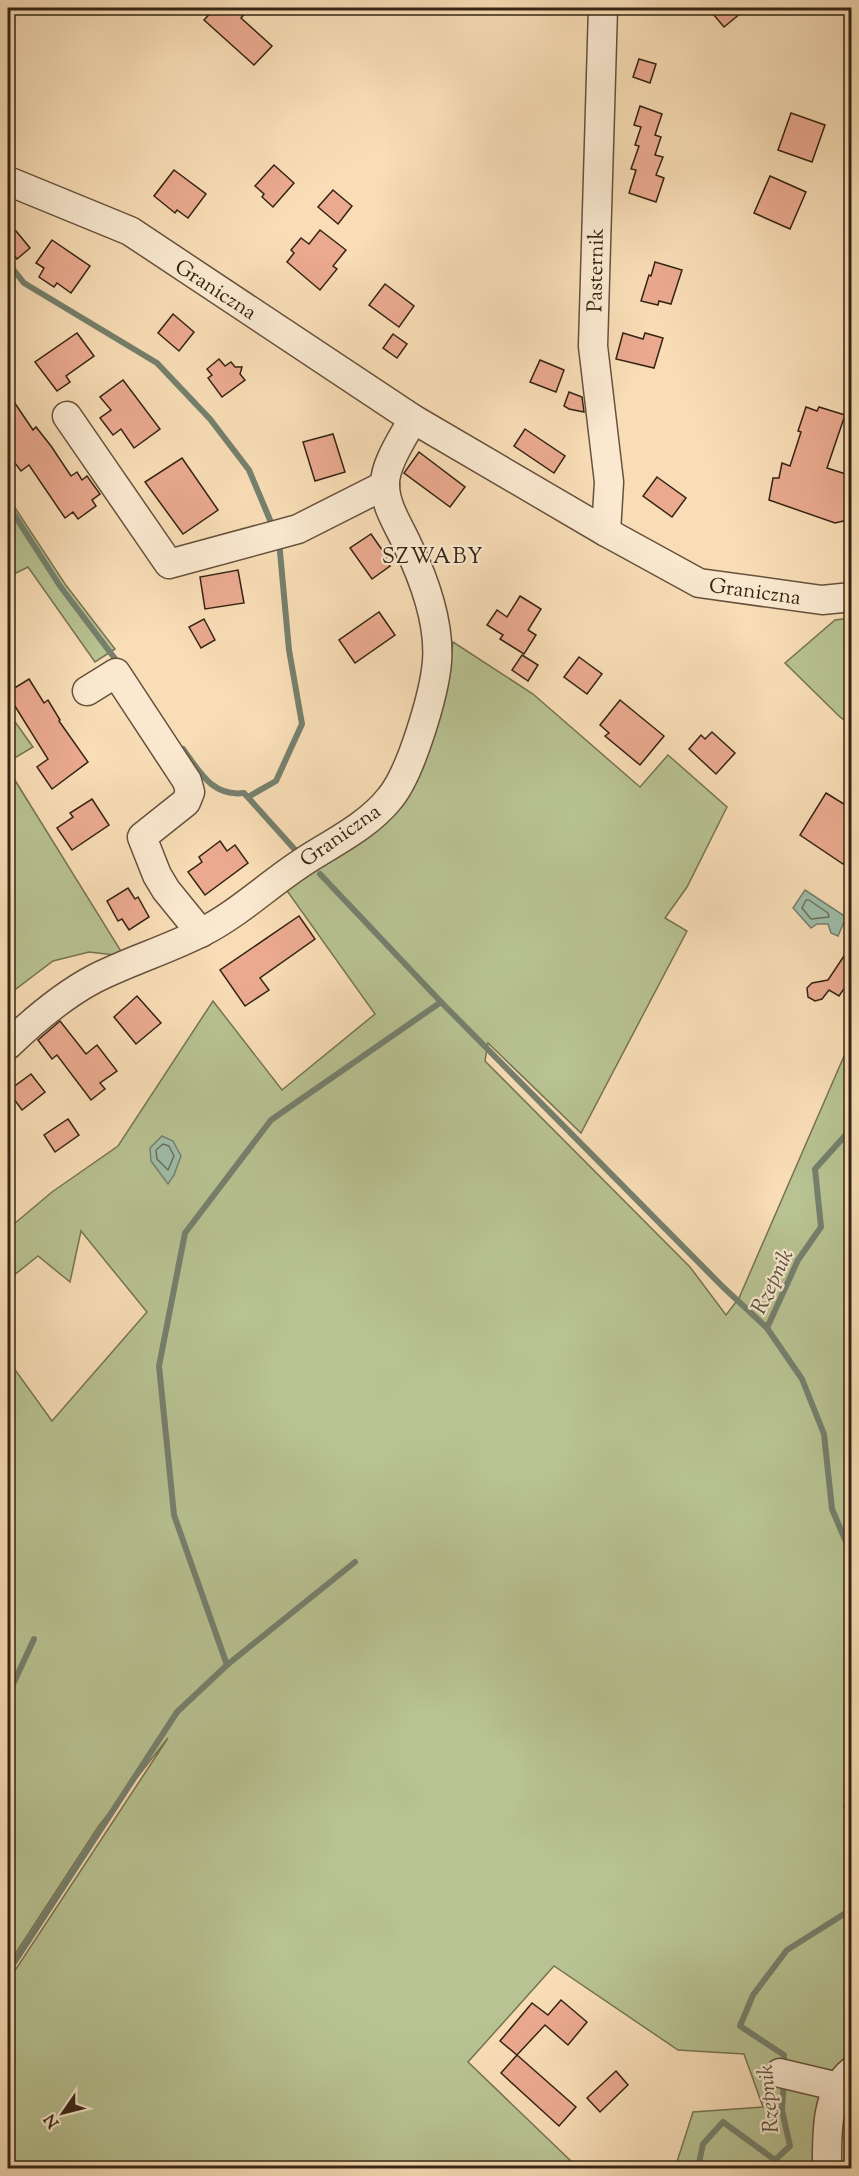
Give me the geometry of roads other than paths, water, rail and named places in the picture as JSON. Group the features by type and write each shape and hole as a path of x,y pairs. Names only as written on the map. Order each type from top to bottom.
{"street":[{"name":"Pasternik","path":"603,8 593,346 609,482 606,532"},
{"name":"Graniczna","path":"8,181 130,231 413,419 606,532 699,583 822,600 852,597"},
{"path":"67,416 169,564 230,546 277,536 385,485 390,462 413,419"},
{"name":"Graniczna","path":"8,1045 42,1014 92,980 215,925 298,865 369,819 391,797 412,757 433,683 437,641 434,618 421,578 393,514 385,485"},
{"path":"87,691 116,673 187,781 190,792 186,802 142,837 166,890 201,933"},
{"path":"785,2074 845,2079 834,2095 827,2147 827,2169"}],"water":[{"path":"805,890 846,917 838,936 831,933 828,924 817,924 811,928 793,908"},
{"path":"162,1136 173,1141 181,1156 168,1184 151,1161 150,1148"}],"waterway":[{"path":"8,263 24,283 157,363 210,419 249,470 273,527"},
{"path":"8,505 60,586 119,664"},
{"path":"248,797 276,781 302,724 289,650 279,541"},
{"path":"183,749 201,774 215,787 223,791 244,793 297,852"},
{"path":"320,874 441,1002 723,1287 767,1328"},
{"path":"227,1665 174,1515 159,1366 185,1233 271,1120 441,1002"},
{"name":"Rzepnik","path":"852,1128 815,1169 821,1227 798,1260 767,1328 802,1379 824,1434 832,1509 852,1556"},
{"path":"8,1972 177,1712 227,1665 355,1562"},
{"path":"8,1695 34,1639"},
{"name":"Rzepnik","path":"852,1794 846,1806 852,1822"},
{"name":"Rzepnik","path":"852,1862 850,1868 852,1875"},
{"name":"Rzepnik","path":"784,2065 784,2055 740,2026 753,1995 787,1950 852,1909"},
{"name":"Rzepnik","path":"698,2168 703,2144 723,2122 775,2160 790,2146 782,2110 784,2081"}],"district":[{"name":"SZWABY","path":"433,555"}]}
